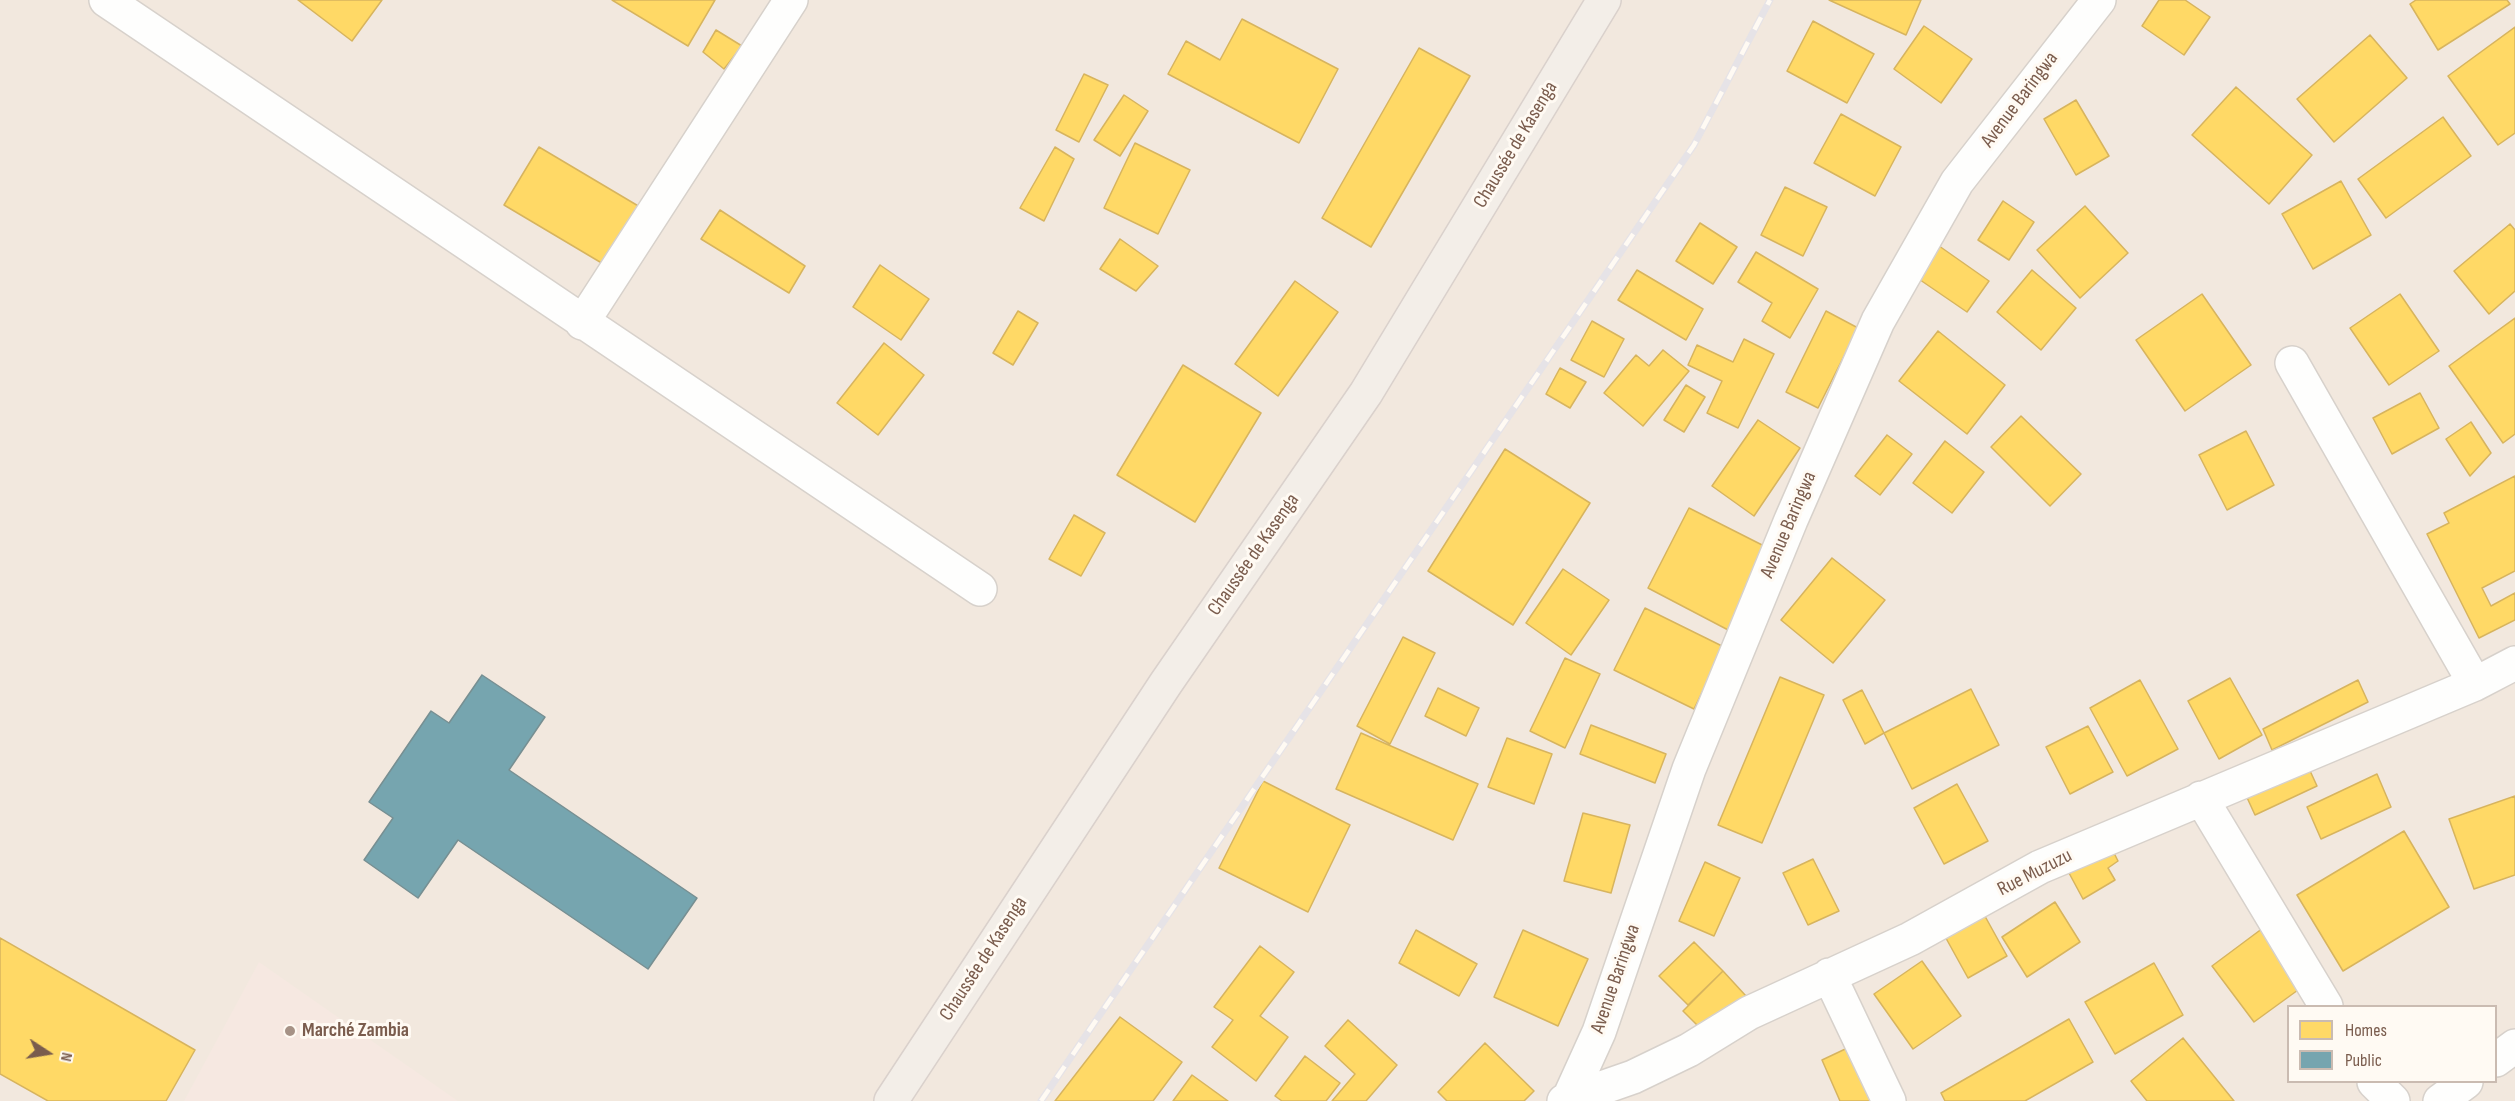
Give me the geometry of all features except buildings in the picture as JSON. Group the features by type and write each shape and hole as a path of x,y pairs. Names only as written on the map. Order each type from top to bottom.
{"main road":[{"name":"Chaussée de Kasenga","path":"891,1101 1166,683 1366,393 1604,0"}],"street":[{"path":"106,0 582,323 980,589"},
{"path":"582,323 791,0"},
{"name":"Avenue Baringwa","path":"1567,1099 1599,1032 1689,769 1791,520 1878,321 1957,182 2099,0"},
{"path":"2292,363 2475,684"},
{"name":"Rue Muzuzu","path":"1567,1099 1633,1077 1689,1050 1749,1013 1910,939 2040,867 2475,684 2515,663"},
{"path":"2202,798 2325,1005"},
{"path":"1829,975 1889,1101"},
{"path":"2497,1059 2515,1046"},
{"path":"2375,1083 2393,1101"},
{"path":"2440,1101 2465,1083"}],"shaded area":[{"path":"0,0 2515,0 2515,1101 0,1101"},
{"name":"Marché Zambia","path":"259,962 458,1101 184,1101"}],"railway":[{"path":"1041,1101 1694,145 1770,0"}],"place":[{"name":"Marché Zambia","path":"290,1031"}]}
